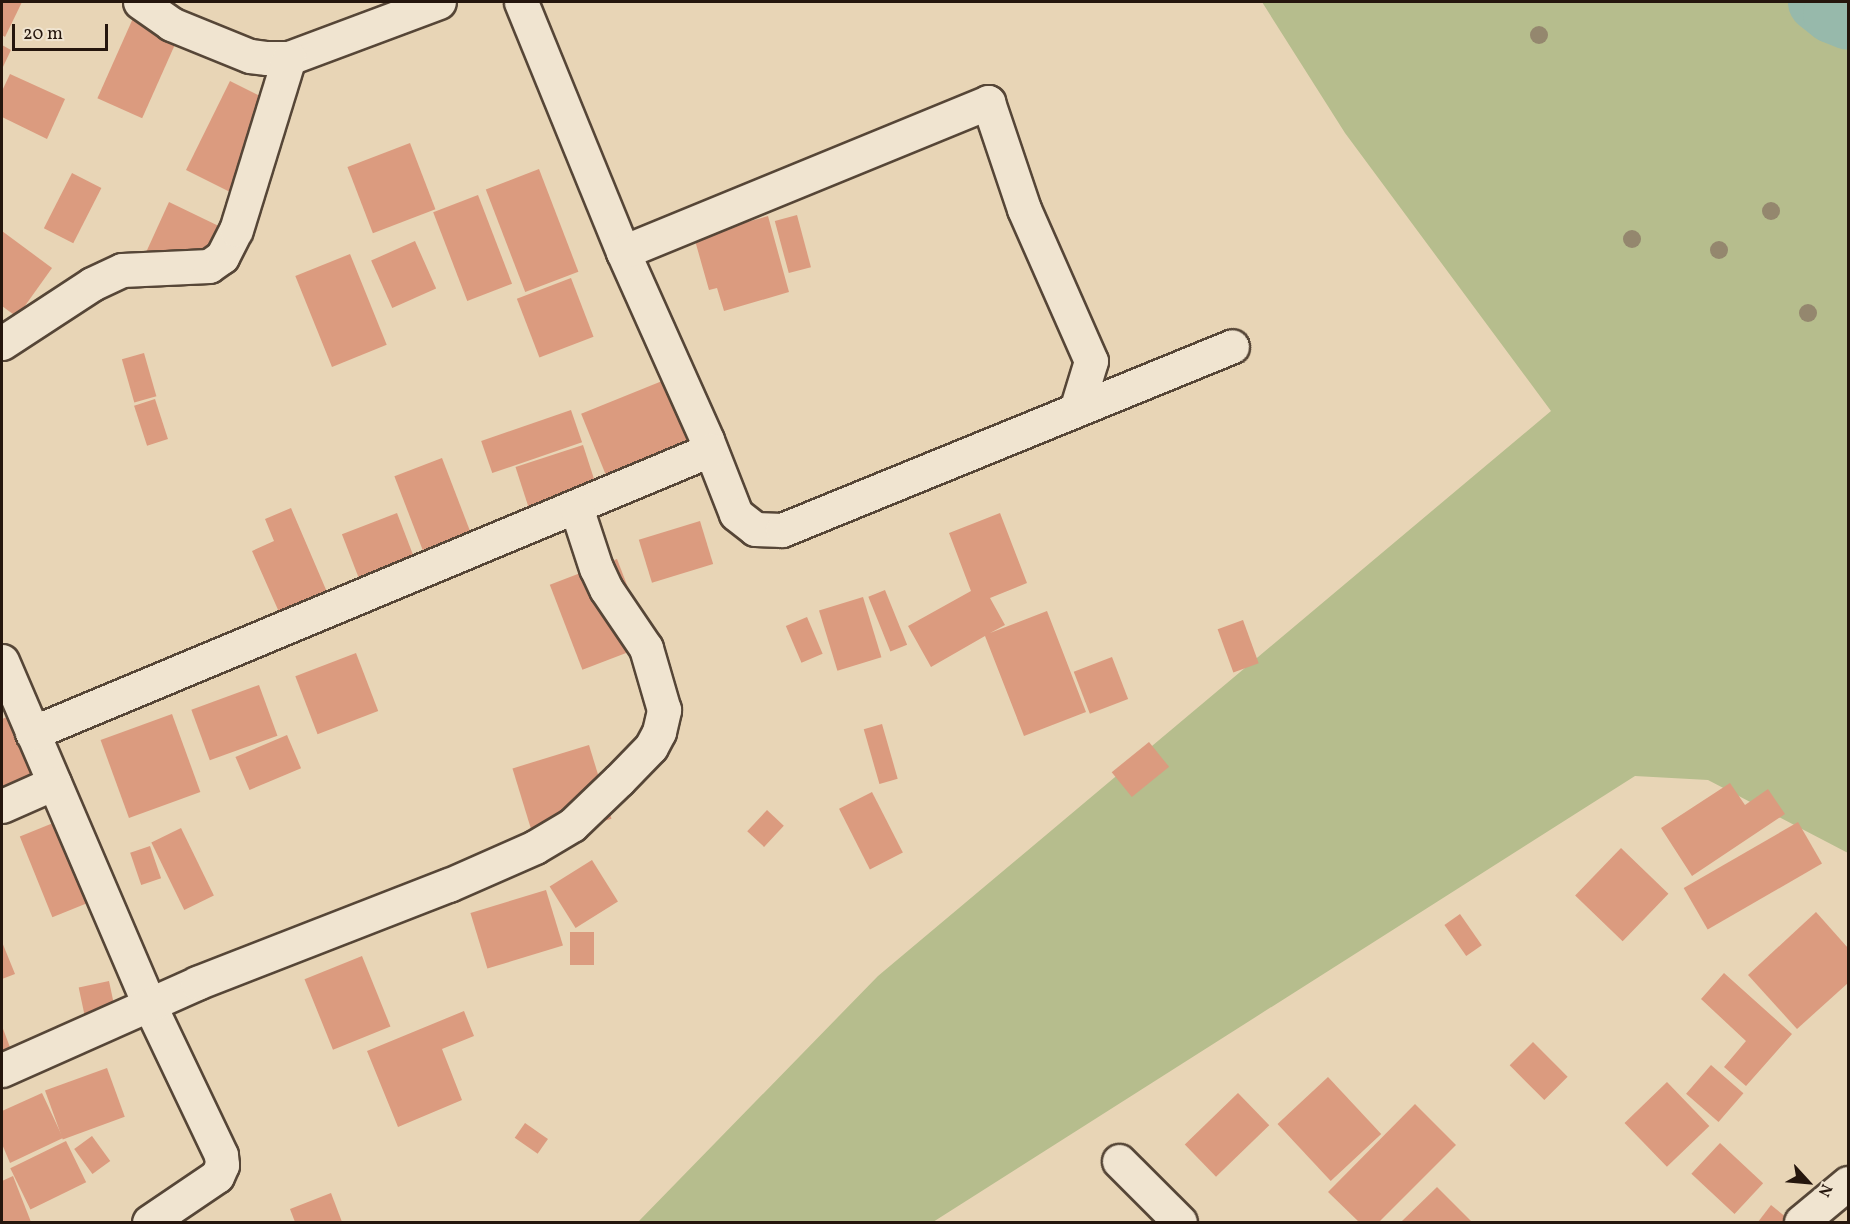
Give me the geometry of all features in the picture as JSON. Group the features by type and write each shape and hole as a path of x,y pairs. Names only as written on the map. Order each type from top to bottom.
{"street":[{"path":"140,2 171,24 250,56 289,58 439,2"},
{"path":"521,2 623,252 736,514 755,529 782,530 1232,346"},
{"path":"2,342 92,284 122,270 209,266 222,257 236,230 289,58"},
{"path":"623,252 988,102 1024,209 1091,361 1076,410"},
{"path":"32,733 710,450"},
{"path":"2,1070 150,1006 197,983 449,885 535,847 572,825 651,747 659,732 664,710 659,686 646,648 606,589 596,567 576,507"},
{"path":"2,661 150,1006 221,1155 222,1165 218,1176 207,1186 149,1222"},
{"path":"2,806 54,783"},
{"path":"1119,1161 1180,1222"},
{"path":"1801,1222 1848,1183"}],"green space":[{"path":"1262,2 1848,2 1848,853 1708,780 1635,776 933,1222 638,1222 878,976 1551,411 1345,133"}],"building":[{"path":"2,2 22,2 5,37 2,35"},
{"path":"134,16 179,36 142,118 97,98"},
{"path":"2,45 11,50 2,69"},
{"path":"10,74 65,99 47,139 2,117 2,91"},
{"path":"230,81 266,99 248,201 186,170"},
{"path":"410,143 435,209 373,233 347,167"},
{"path":"539,169 578,272 525,292 486,189"},
{"path":"72,173 101,188 73,243 44,228"},
{"path":"478,195 512,284 467,301 433,212"},
{"path":"169,202 227,230 213,259 143,259"},
{"path":"797,215 811,267 789,273 775,221"},
{"path":"768,216 789,292 724,311 717,288 709,290 694,237"},
{"path":"2,231 52,268 17,317 2,306"},
{"path":"415,241 436,289 392,308 371,261"},
{"path":"350,254 387,345 332,367 295,276"},
{"path":"571,278 594,337 539,358 517,299"},
{"path":"144,353 156,396 134,403 122,359"},
{"path":"672,377 698,441 607,478 581,414"},
{"path":"155,399 168,439 147,446 134,406"},
{"path":"571,410 582,442 492,473 481,441"},
{"path":"583,445 605,513 537,534 515,467"},
{"path":"442,458 470,532 423,550 394,476"},
{"path":"291,508 327,592 279,612 252,551 274,541 265,519"},
{"path":"397,513 423,580 368,601 342,534"},
{"path":"1000,513 1027,583 990,598 1005,625 990,633 1047,611 1086,712 1024,736 985,636 931,667 908,626 971,591 949,533"},
{"path":"700,521 713,564 652,583 639,540"},
{"path":"617,559 650,644 582,670 550,585"},
{"path":"885,590 907,645 890,651 868,597"},
{"path":"863,597 881,657 837,671 819,610"},
{"path":"807,617 823,654 801,663 786,626"},
{"path":"1243,620 1259,663 1233,672 1218,629"},
{"path":"356,653 378,711 318,734 295,676"},
{"path":"1112,657 1128,699 1090,714 1074,672"},
{"path":"259,685 277,736 210,760 191,710"},
{"path":"26,710 49,771 2,789 2,719"},
{"path":"172,714 200,792 129,818 101,740"},
{"path":"882,724 898,779 879,784 864,729"},
{"path":"287,735 301,768 250,790 235,757"},
{"path":"1149,742 1169,767 1132,797 1112,772"},
{"path":"589,745 612,819 535,842 512,768"},
{"path":"1730,783 1745,805 1768,789 1785,814 1692,876 1661,828"},
{"path":"872,792 903,853 870,869 839,809"},
{"path":"767,810 784,826 764,847 747,831"},
{"path":"68,817 101,898 52,917 20,836"},
{"path":"1798,822 1822,864 1708,930 1684,888"},
{"path":"181,828 214,895 184,910 151,842"},
{"path":"150,846 161,878 141,885 130,853"},
{"path":"1621,848 1668,894 1623,941 1575,895"},
{"path":"592,860 618,902 576,928 550,886"},
{"path":"546,890 563,945 487,969 470,913"},
{"path":"1816,912 1848,948 1848,983 1797,1029 1748,975"},
{"path":"1460,914 1482,945 1466,956 1444,925"},
{"path":"570,932 594,932 594,965 570,965"},
{"path":"2,942 15,974 2,979"},
{"path":"362,956 390,1026 333,1050 305,979"},
{"path":"1724,973 1792,1034 1746,1086 1724,1067 1746,1041 1701,999"},
{"path":"109,981 117,1020 87,1027 79,987"},
{"path":"464,1011 474,1036 442,1049 462,1100 398,1127 367,1051"},
{"path":"2,1026 11,1050 2,1053"},
{"path":"1533,1042 1568,1077 1544,1100 1510,1065"},
{"path":"1711,1065 1743,1093 1719,1122 1686,1094"},
{"path":"107,1068 125,1117 63,1139 45,1091"},
{"path":"1328,1077 1381,1134 1331,1181 1278,1124"},
{"path":"1667,1082 1709,1126 1667,1167 1625,1123"},
{"path":"42,1093 63,1138 10,1163 2,1144 2,1111"},
{"path":"1238,1093 1269,1125 1216,1177 1185,1144"},
{"path":"1415,1104 1456,1145 1379,1222 1359,1222 1328,1192"},
{"path":"525,1123 548,1139 538,1154 515,1138"},
{"path":"92,1136 110,1161 92,1174 74,1149"},
{"path":"66,1141 86,1182 30,1210 10,1168"},
{"path":"1720,1143 1763,1183 1735,1214 1691,1174"},
{"path":"13,1176 31,1222 2,1222 2,1181"},
{"path":"1437,1187 1472,1222 1401,1222"},
{"path":"331,1193 342,1222 295,1222 290,1209"},
{"path":"1771,1205 1792,1222 1758,1222"}],"waterway":[{"path":"1816,2 1831,14 1848,21"}]}
